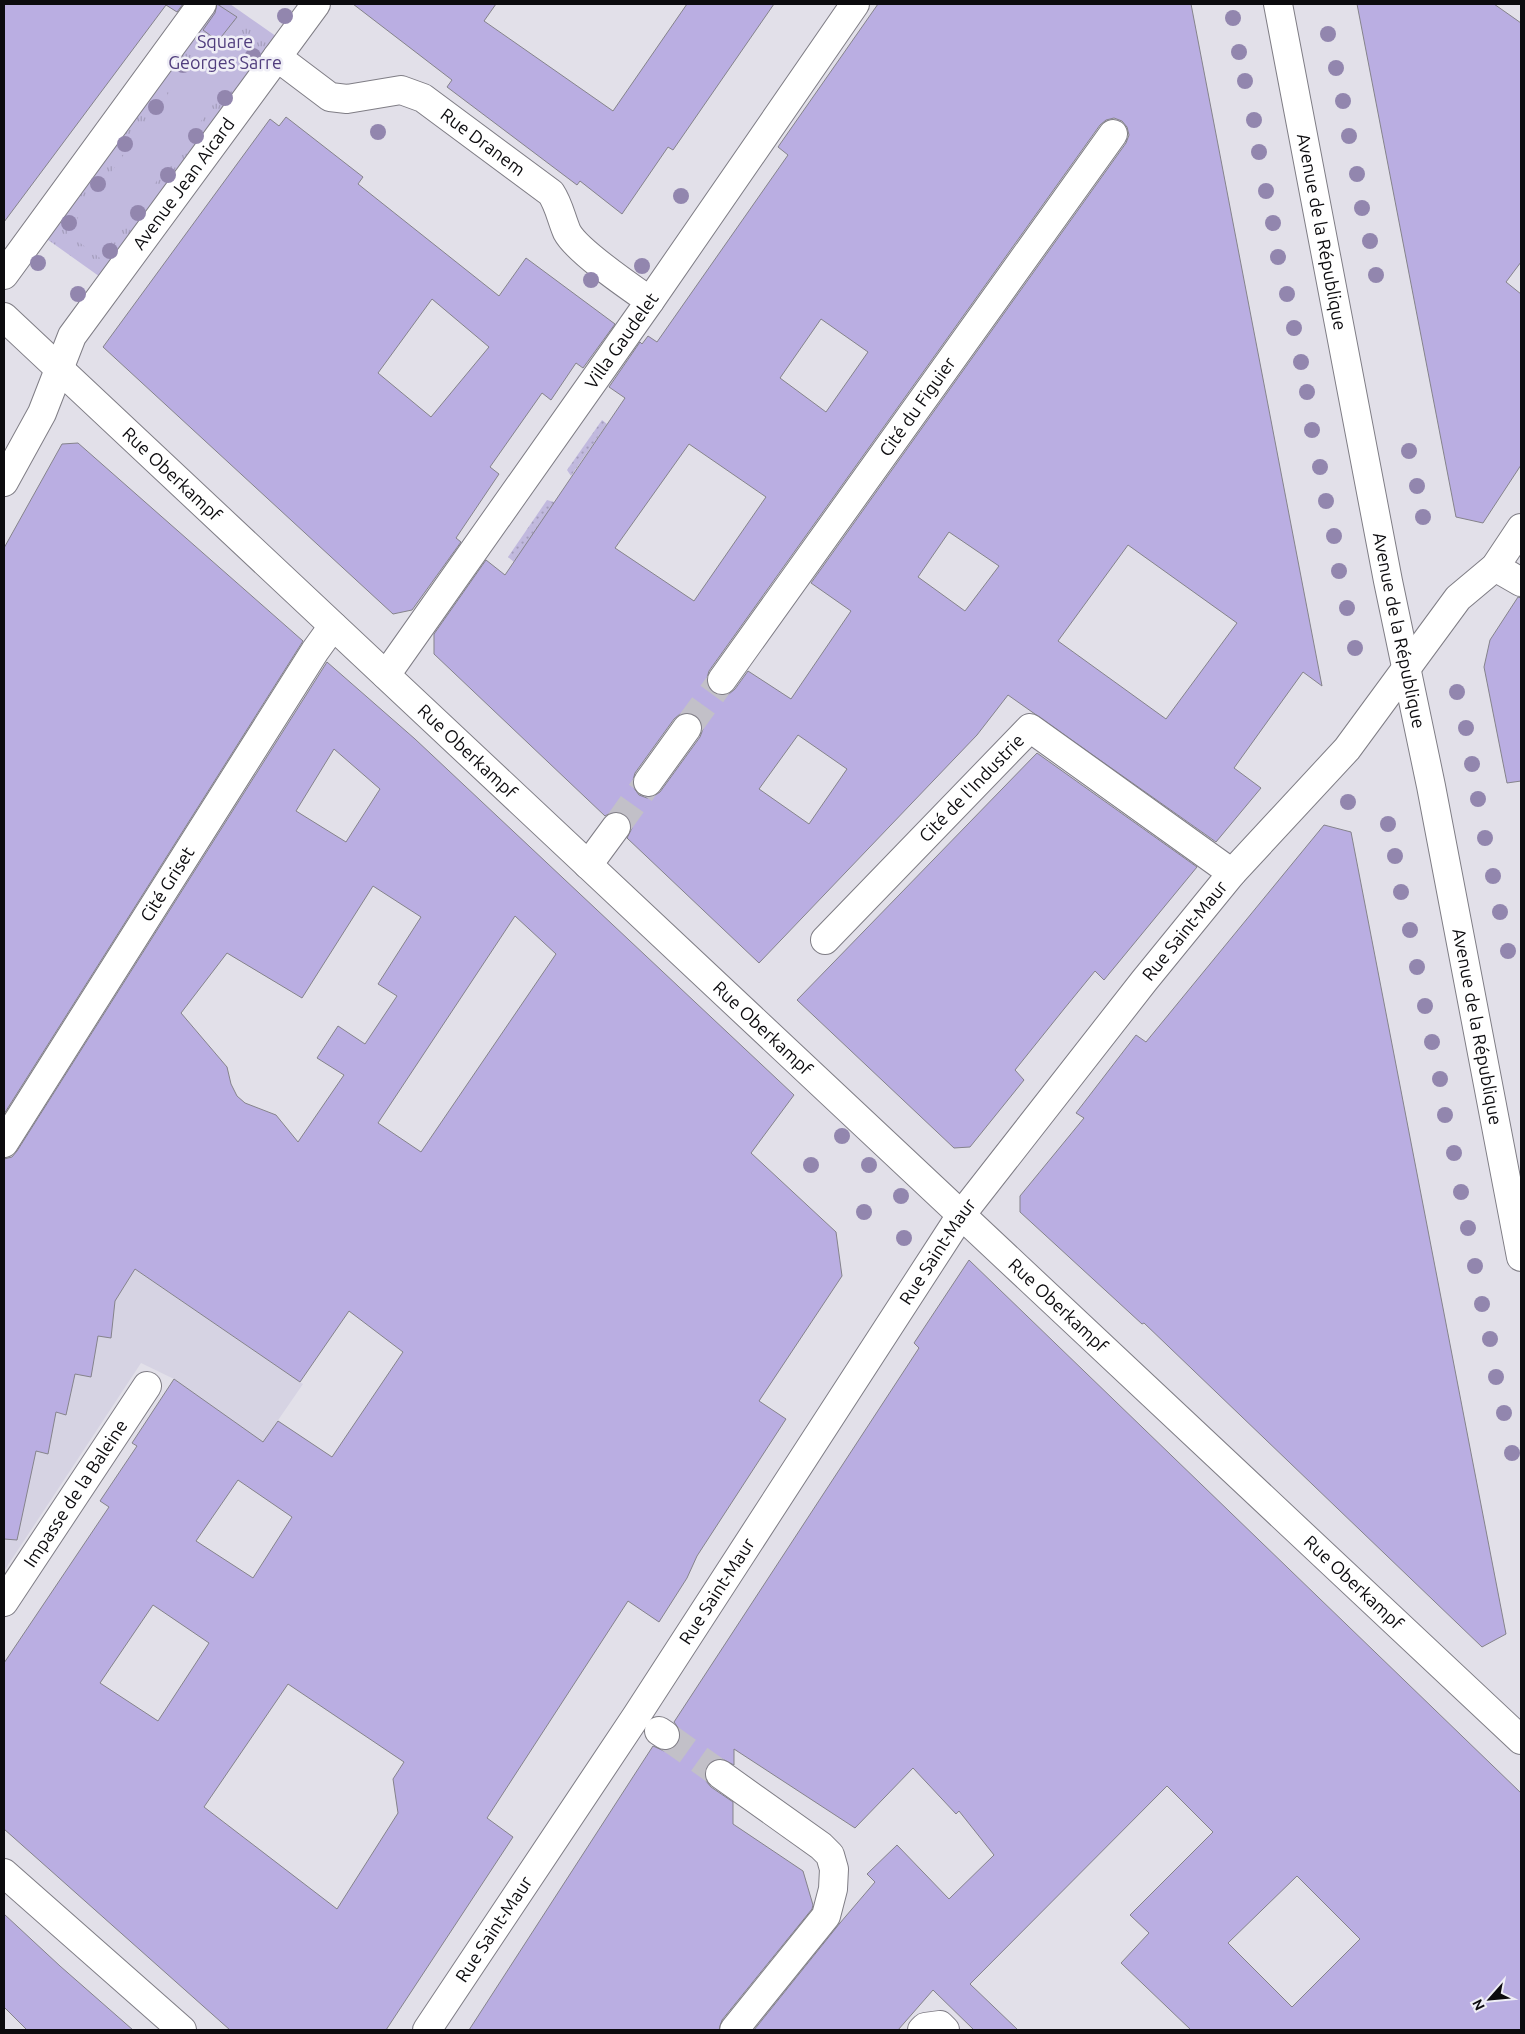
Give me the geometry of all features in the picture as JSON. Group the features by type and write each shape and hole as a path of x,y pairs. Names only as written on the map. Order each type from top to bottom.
{"street":[{"path":"4,275 202,4"},
{"name":"Avenue Jean Aicard","path":"4,482 42,413 72,336 316,4"},
{"name":"Villa Gaudelet","path":"386,675 650,301 855,4"},
{"name":"Avenue de la République","path":"1278,4 1521,1257"},
{"name":"Rue Dranem","path":"277,57 330,97 347,99 401,90 423,98 550,193 557,202 567,233 579,246 650,301"},
{"name":"Cité du Figuier","path":"722,680 1113,134"},
{"name":"Rue Oberkampf","path":"4,317 1521,1740"},
{"name":"Rue Saint-Maur","path":"427,2030 637,1715 961,1215 1144,981 1232,873 1347,749 1458,598 1495,567 1521,528"},
{"path":"1495,567 1521,582"},
{"name":"Cité Griset","path":"4,1143 315,651 333,626"},
{"path":"648,782 687,728"},
{"name":"Cité de l'Industrie","path":"825,940 1030,728 1232,873"},
{"path":"588,865 616,827"},
{"name":"Impasse de la Baleine","path":"4,1602 148,1386"},
{"path":"720,1774 821,1846 830,1855 834,1869 834,1889 826,1916 734,2030"},
{"path":"4,1873 182,2030"},
{"path":"922,2030 925,2027 940,2025 945,2030"}],"shaded area":[{"path":"93,1241 303,1384 263,1442 174,1379 141,1363 4,1571 4,1382"}],"green space":[{"name":"Square Georges Sarre","path":"215,4 230,4 280,39 103,279 44,237"},
{"path":"210,36 246,60 100,258 67,233"},
{"path":"602,420 607,424 571,476 567,470"},
{"path":"547,500 554,502 554,504 514,562 508,557"}],"building":[{"path":"4,4 183,4 177,12 166,5 4,222"},
{"path":"217,4 237,17 218,41 203,30 215,13"},
{"path":"353,4 496,4 484,21 613,111 687,4 774,4 673,150 668,147 622,214 580,181 577,185 447,87 452,80"},
{"path":"878,4 1191,4 1322,686 1303,672 1234,768 1261,788 1216,842 1008,695 977,735 759,963 627,838 632,828 626,815 617,811 605,816 434,654 434,634 486,560 505,575 625,398 609,387 640,342 642,344 648,336 657,342 788,155 778,147","holes":["1114,118 1122,121 1127,127 1129,135 1126,143 811,583 851,611 791,699 748,671 729,694 721,696 713,693 708,686 707,678 709,671 1100,125 1106,120","821,319 868,352 826,412 780,378","689,444 766,497 694,601 615,548","949,532 999,566 965,611 918,577","1128,545 1237,623 1166,719 1058,641","688,712 696,715 701,721 703,729 700,737 660,792 647,798 639,795 634,788 633,780 635,773 674,719 680,714","798,735 847,769 809,824 759,789"]},
{"path":"1357,4 1494,4 1521,23 1521,262 1506,282 1521,294 1521,465 1483,523 1456,517"},
{"path":"286,117 363,177 358,184 499,296 526,258 615,324 583,368 576,363 551,400 542,393 490,467 499,474 456,538 461,542 412,610 393,614 103,347 270,119 279,126","holes":["432,299 489,347 431,417 378,373"]},
{"path":"78,443 303,641 4,1114 4,548 62,444"},
{"path":"1518,597 1521,598 1521,781 1507,783 1484,667 1490,640"},
{"path":"327,662 415,739 794,1095 751,1153 836,1232 842,1276 759,1401 786,1419 697,1556 687,1578 659,1622 628,1601 487,1818 513,1837 386,2030 230,2030 4,1829 4,1663 109,1507 100,1501 137,1446 132,1443 174,1379 263,1442 278,1421 332,1457 403,1352 349,1311 300,1382 135,1269 115,1301 111,1338 98,1336 91,1377 75,1374 66,1415 56,1412 48,1454 36,1451 17,1540 4,1539 4,1159 12,1157","holes":["334,749 380,789 346,842 296,811","373,886 421,917 378,984 397,996 365,1044 338,1026 317,1058 344,1075 298,1142 276,1115 245,1103 237,1096 231,1084 227,1067 181,1013 227,953 302,998","515,916 556,954 421,1152 378,1123","238,1480 292,1517 253,1578 196,1541","153,1605 209,1643 158,1721 100,1683","288,1684 404,1762 393,1779 398,1813 337,1909 204,1807"]},
{"path":"1037,753 1197,867 1104,980 1095,971 1064,1009 1015,1070 1024,1080 970,1147 954,1148 797,1000"},
{"path":"1324,825 1351,832 1506,1634 1482,1647 1144,1323 1142,1324 1020,1212 1020,1196 1084,1118 1076,1113 1136,1035 1146,1042"},
{"path":"969,1260 1521,1793 1521,2030 1191,2030 1121,1963 1149,1933 1130,1915 1213,1832 1167,1786 970,1984 1018,2030 974,2030 933,1990 898,2030 754,2030 875,1882 867,1874 897,1845 949,1899 994,1855 959,1811 956,1814 913,1768 855,1828 734,1749 734,1765 722,1759 713,1760 707,1765 705,1772 706,1781 711,1787 733,1802 733,1824 803,1871 813,1905 812,1909 722,2020 719,2030 469,2030 653,1746 664,1751 672,1749 678,1743 679,1729 674,1722 919,1348 914,1343","holes":["1297,1876 1360,1939 1292,2007 1228,1943"]},
{"path":"4,1914 133,2030 27,2030 4,2007"}],"tunnel":[{"path":"687,728 722,680"},
{"path":"616,827 648,782"},
{"path":"665,1735 720,1774"}]}
